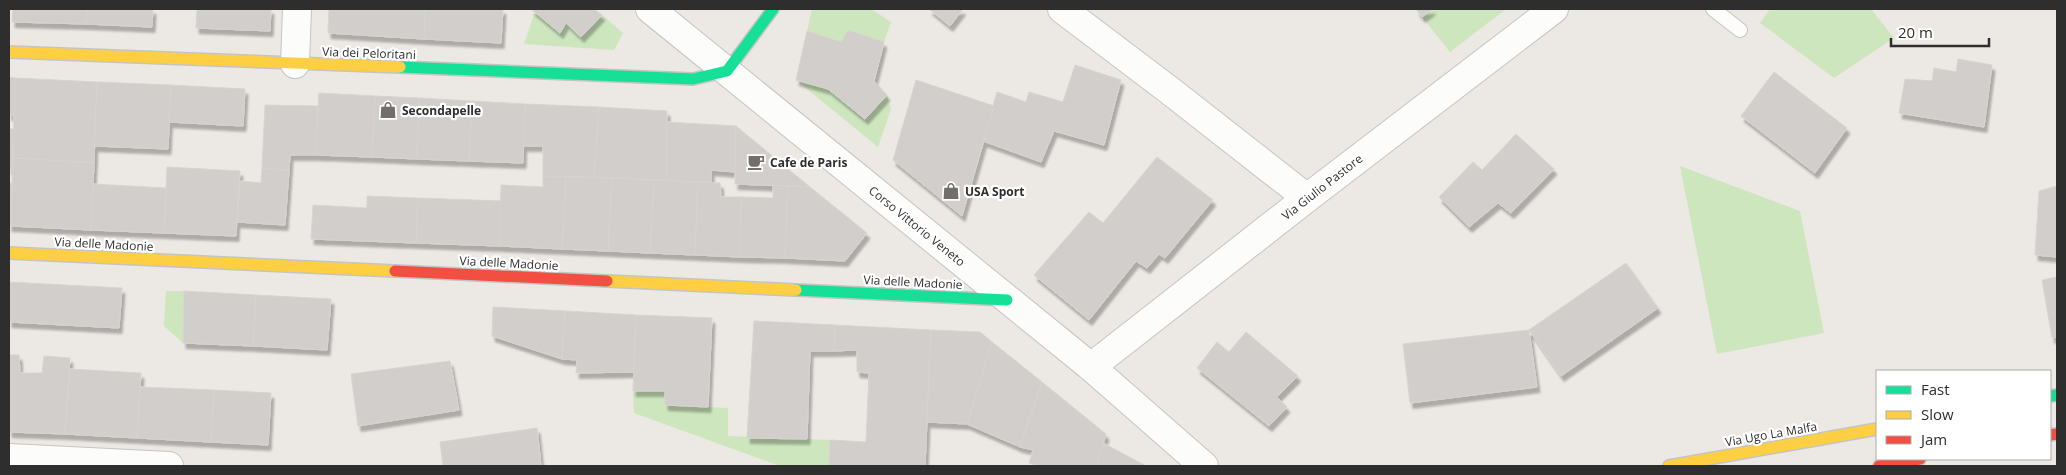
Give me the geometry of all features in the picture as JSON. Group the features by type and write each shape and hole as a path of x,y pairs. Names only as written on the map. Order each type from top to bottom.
{"street":[{"path":"295,64 297,9"},
{"name":"Corso Vittorio Veneto","path":"650,9 1091,367 1204,466"},
{"path":"727,71 773,9"},
{"path":"1062,9 1307,198"},
{"name":"Via Giulio Pastore","path":"1091,367 1307,198 1554,9"},
{"name":"Via dei Peloritani","path":"9,52 693,79 727,71"},
{"name":"Via delle Madonie","path":"9,253 1007,300"},
{"name":"Via Ugo La Malfa","path":"1669,466 1876,429"},
{"path":"9,458 169,466"},
{"path":"1878,466 1914,460"}],"lane":[{"path":"1713,9 1740,30"}],"green space":[{"path":"812,9 871,9 891,22 884,42 848,30 841,42 807,31"},
{"path":"1433,9 1506,9 1450,52 1422,17"},
{"path":"1770,9 1871,9 1894,38 1834,78 1760,23"},
{"path":"535,12 566,23 581,37 602,15 623,33 614,50 524,44"},
{"path":"796,80 828,89 865,119 887,95 891,109 878,147"},
{"path":"1680,166 1800,211 1824,333 1717,354"},
{"path":"166,291 184,291 183,343 164,326"},
{"path":"633,391 665,391 665,405 728,408 728,436 830,440 829,466 780,466 634,413"}],"building":[{"path":"13,9 87,9 86,24 12,22"},
{"path":"87,9 153,9 152,27 86,24"},
{"path":"197,9 271,9 270,31 196,28"},
{"path":"329,9 425,9 424,39 328,33"},
{"path":"425,9 503,9 501,43 424,39"},
{"path":"531,9 594,9 602,15 581,37 566,23 560,33"},
{"path":"929,9 963,9 950,26"},
{"path":"1416,9 1433,9 1422,17"},
{"path":"848,30 884,42 874,81 887,95 865,119 828,89 796,80 807,31 841,42"},
{"path":"1958,59 1992,65 1984,127 1899,113 1905,79 1932,81 1934,68 1956,72"},
{"path":"1075,65 1121,80 1104,145 1054,131 1041,162 983,141 997,92 1026,102 1029,92 1063,102"},
{"path":"1774,72 1847,128 1815,173 1741,116"},
{"path":"9,77 15,78 14,115 9,115"},
{"path":"15,78 97,82 94,163 13,158"},
{"path":"916,80 994,106 962,216 893,160"},
{"path":"97,82 171,85 168,149 94,146"},
{"path":"171,85 245,89 243,126 169,122"},
{"path":"319,93 375,96 372,157 315,155"},
{"path":"375,96 419,98 417,159 372,157"},
{"path":"419,98 472,101 469,161 417,159"},
{"path":"472,101 525,104 523,163 469,161"},
{"path":"525,104 599,107 594,177 543,176 543,146 523,146"},
{"path":"265,105 318,106 315,155 290,155 289,171 262,168"},
{"path":"599,107 667,111 667,181 594,177"},
{"path":"667,122 736,126 735,172 711,170 711,182 667,181"},
{"path":"736,126 810,187 735,184"},
{"path":"9,129 14,129 13,148 9,148"},
{"path":"1516,134 1554,169 1511,213 1498,203 1469,227 1439,197 1473,162 1482,170"},
{"path":"9,148 13,148 12,169 9,169"},
{"path":"1157,157 1213,200 1165,258 1159,254 1147,268 1136,261 1089,320 1034,275 1089,212 1103,223"},
{"path":"13,158 94,163 91,230 11,226"},
{"path":"167,167 240,171 236,236 164,233"},
{"path":"262,168 289,171 285,225 237,222 240,181 261,183"},
{"path":"543,176 566,177 562,249 499,246 501,185 543,187"},
{"path":"566,177 612,178 608,251 562,249"},
{"path":"612,178 654,180 650,253 608,251"},
{"path":"654,180 698,182 695,255 650,253"},
{"path":"698,182 720,183 721,197 741,197 740,257 695,255"},
{"path":"9,183 12,183 11,226 9,226"},
{"path":"93,184 166,188 164,233 91,230"},
{"path":"773,185 788,186 785,258 740,257 741,197 773,198"},
{"path":"788,186 810,187 867,233 845,261 785,258"},
{"path":"2057,186 2057,257 2035,255 2039,191"},
{"path":"367,196 418,198 416,243 311,239 313,205 367,208"},
{"path":"418,198 501,201 499,246 416,243"},
{"path":"1626,263 1658,308 1561,376 1529,330"},
{"path":"2057,277 2057,337 2052,338 2042,280"},
{"path":"9,282 122,288 119,328 9,322"},
{"path":"184,291 256,295 253,346 183,343"},
{"path":"256,295 331,299 327,350 253,346"},
{"path":"493,307 565,311 562,359 492,336"},
{"path":"565,311 636,315 634,372 576,373 577,360 562,359"},
{"path":"636,315 712,318 708,407 665,405 665,391 633,391"},
{"path":"754,321 835,325 834,351 810,351 807,439 747,438"},
{"path":"835,325 931,330 925,466 829,466 830,440 866,442 869,373 857,372 857,350 834,351"},
{"path":"931,330 980,332 992,342 967,424 927,422"},
{"path":"1529,330 1537,387 1410,403 1403,344"},
{"path":"1246,332 1298,376 1277,397 1287,407 1269,426 1197,368 1217,342 1229,352"},
{"path":"992,342 1042,382 1020,447 967,424"},
{"path":"9,355 19,355 20,373 42,373 44,356 70,358 65,434 9,432"},
{"path":"450,361 459,410 358,426 351,374"},
{"path":"70,369 141,373 137,438 65,434"},
{"path":"1042,382 1106,434 1097,466 1041,466 1029,463 1033,450 1020,447"},
{"path":"140,387 214,390 211,442 137,438"},
{"path":"214,390 271,393 268,445 211,442"},
{"path":"537,428 541,466 443,466 440,442"},
{"path":"1103,443 1146,466 1097,466"}],"traffic: fast":[{"path":"400,67 693,79 727,71 773,9"},
{"path":"796,290 1007,300"},
{"path":"2051,396 2057,395"}],"traffic: slow":[{"path":"9,52 400,67"},
{"path":"9,253 395,271"},
{"path":"607,281 796,290"},
{"path":"1669,466 1876,429"}],"traffic: jam":[{"path":"395,271 607,281"},
{"path":"2051,435 2057,434"},
{"path":"1879,466 1914,460"}],"place":[{"name":"Secondapelle","path":"388,110"},
{"name":"Cafe de Paris","path":"756,162"},
{"name":"USA Sport","path":"951,191"}]}
